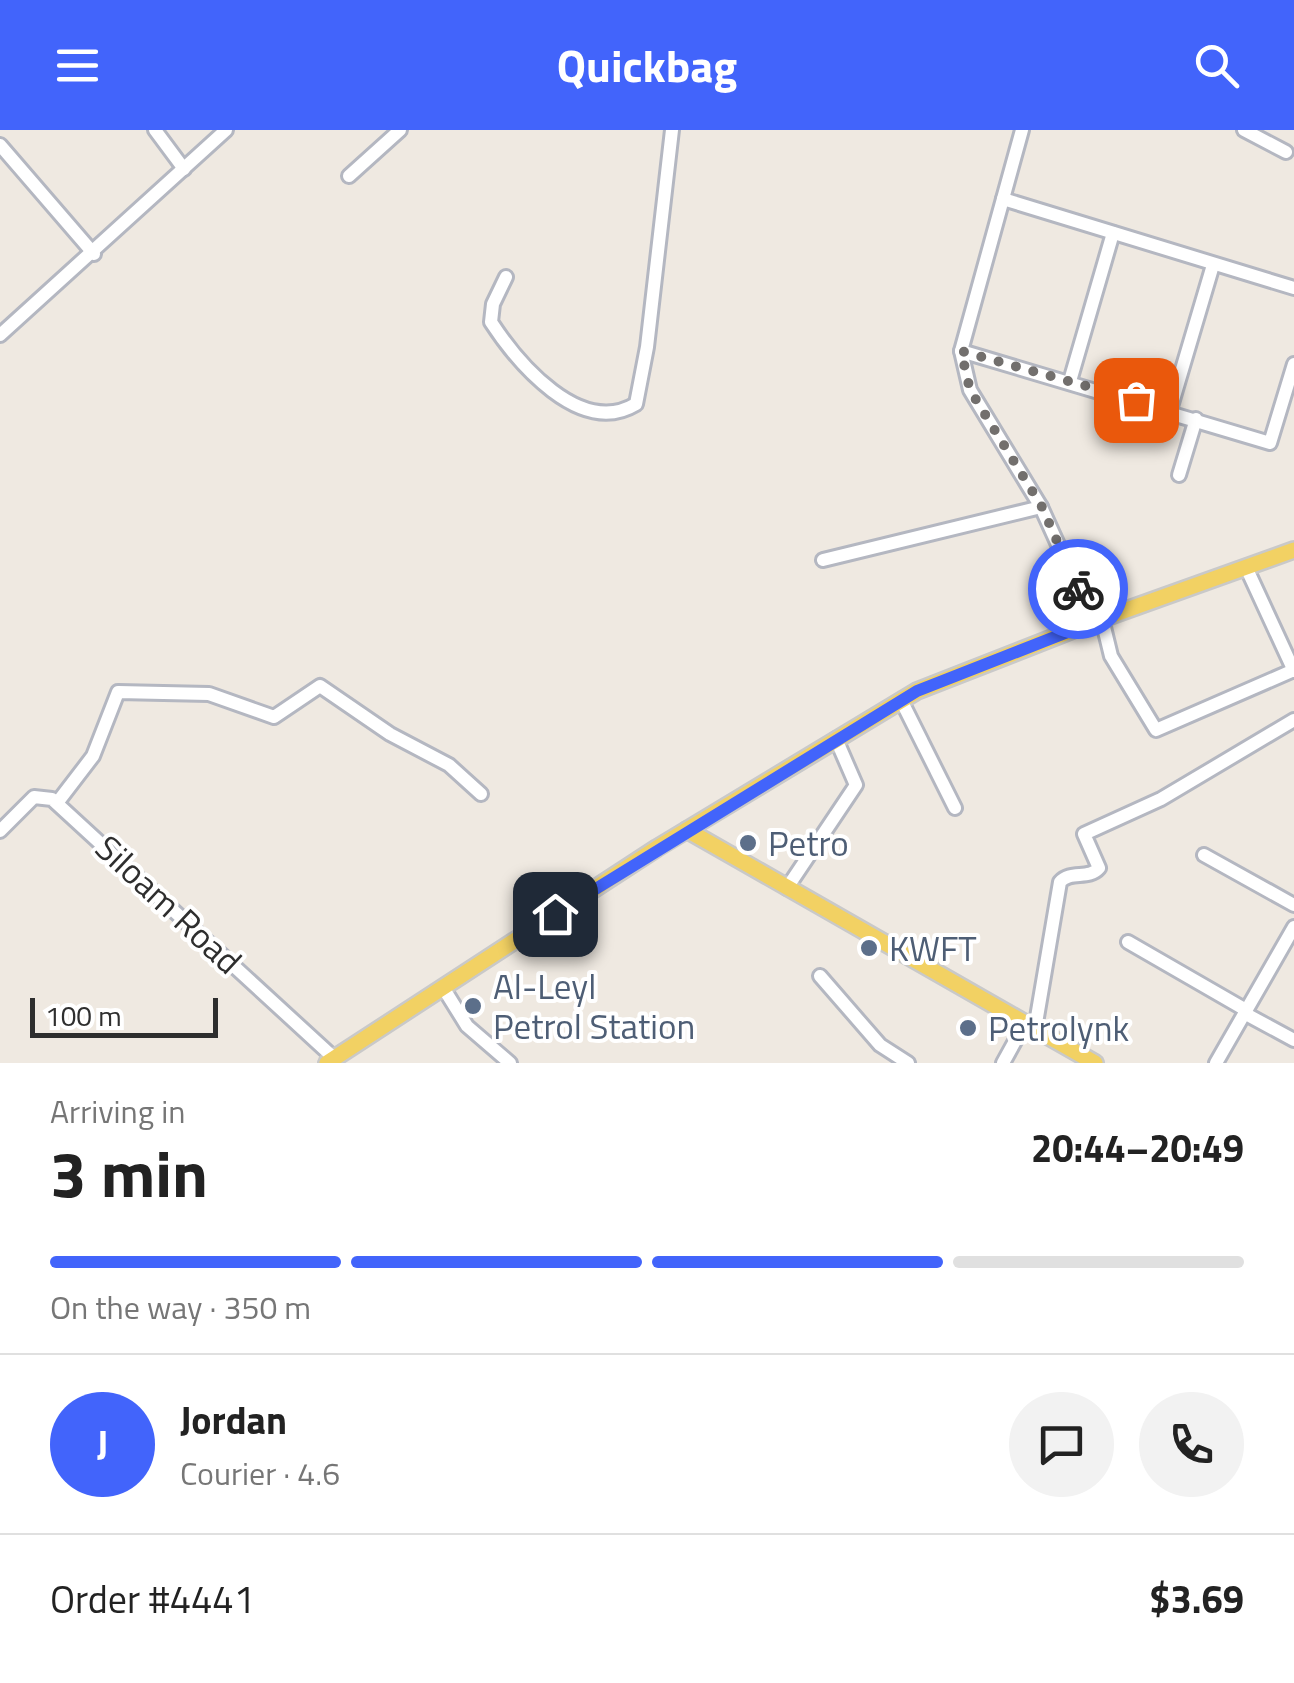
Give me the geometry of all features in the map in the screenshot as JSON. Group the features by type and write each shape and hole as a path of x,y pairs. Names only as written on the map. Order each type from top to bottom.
{"main road":[{"path":"330,1061 687,830 901,700 935,682 1294,550"},
{"path":"687,830 1095,1063"}],"street":[{"path":"154,130 184,170"},
{"path":"0,334 94,254 226,130"},
{"path":"349,176 400,130"},
{"path":"506,277 493,304 491,322 534,375 560,398 580,407 625,409 636,404 648,347 672,130"},
{"path":"1022,130 961,351 970,390 1042,507 1098,620 1111,656 1156,730 1294,671 1246,567"},
{"path":"1244,130 1286,152"},
{"path":"0,145 49,197 94,254"},
{"path":"1004,199 1294,288"},
{"path":"1070,381 1112,233"},
{"path":"1170,410 1213,265"},
{"path":"961,351 1170,410 1268,450 1294,364"},
{"path":"1179,475 1196,419"},
{"path":"823,560 1042,507"},
{"path":"0,831 34,796 57,803 93,756 118,692 209,694 274,717 320,686 390,734 449,765 481,794"},
{"path":"901,700 955,808"},
{"path":"1003,1063 1030,1026 1060,882 1067,875 1090,874 1100,868 1084,834 1161,799 1294,720"},
{"path":"788,888 856,785 836,739"},
{"name":"Siloam Road","path":"57,803 330,1061"},
{"path":"1204,855 1294,906"},
{"path":"1216,1063 1294,926"},
{"path":"1128,942 1294,1040"},
{"path":"820,976 880,1045 908,1063"},
{"path":"444,989 467,1026 510,1063"}],"way so far":[{"path":"1078,589 1042,507 970,390 961,351 1136,400"}],"place":[{"name":"Petro","path":"748,843"},
{"name":"KWFT","path":"869,948"},
{"name":"Al-Leyl Petrol Station","path":"473,1006"},
{"name":"Petrolynk","path":"968,1028"}],"route":[{"path":"555,914 917,691 1093,622 1078,589"}]}
